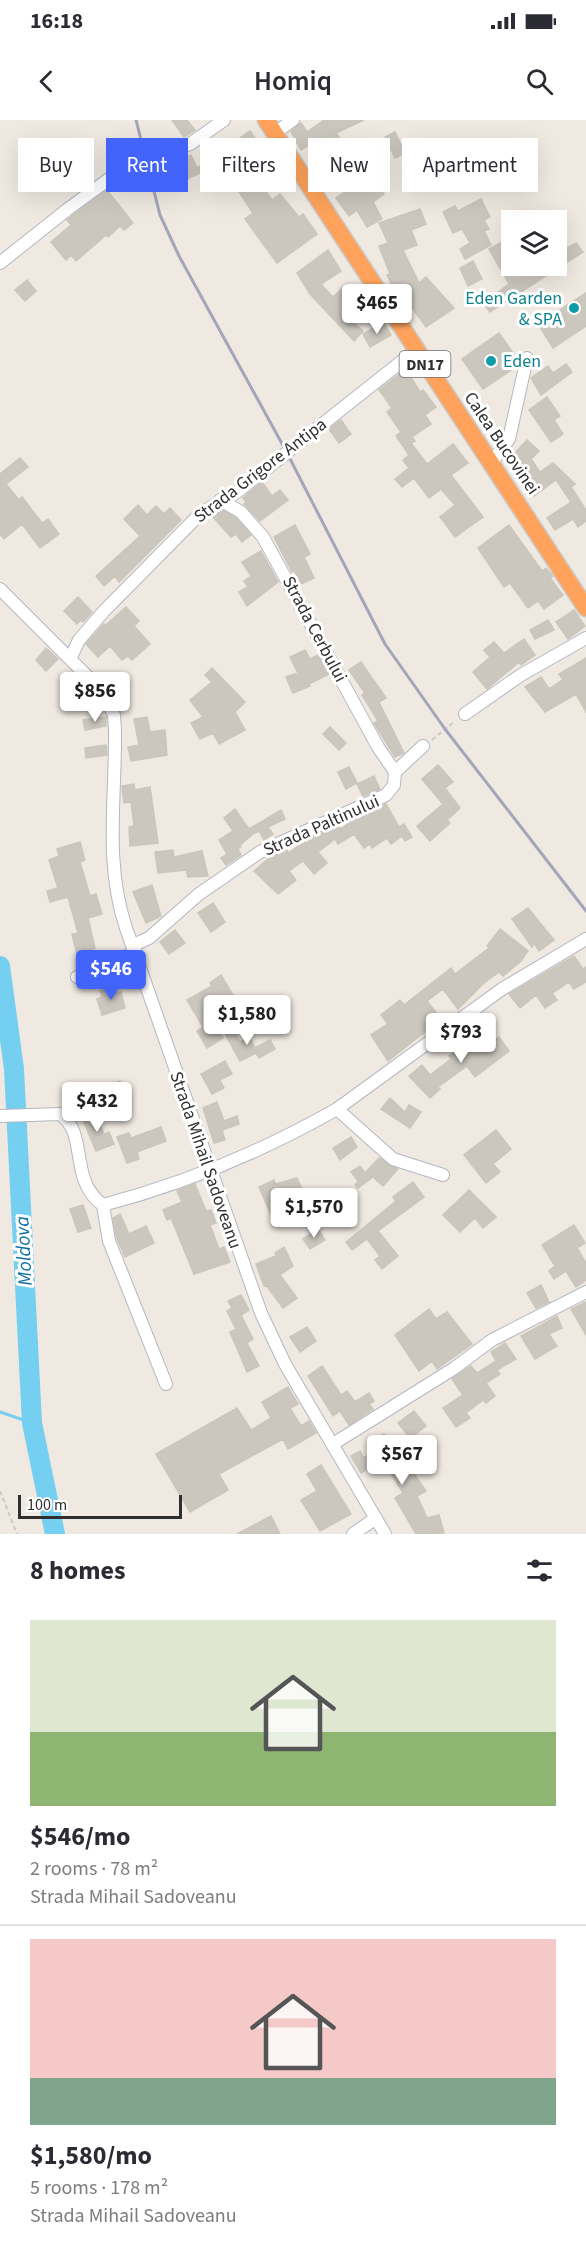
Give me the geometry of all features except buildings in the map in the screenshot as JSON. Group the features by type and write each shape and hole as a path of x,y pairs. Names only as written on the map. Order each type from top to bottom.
{"highway":[{"name":"Calea Bucovinei","path":"270,127 586,608"}],"street":[{"path":"188,145 224,120"},
{"path":"270,127 293,120"},
{"path":"0,263 106,181"},
{"name":"Strada Grigore Antipa","path":"71,657 79,640 104,611 201,513 237,492 416,350"},
{"path":"492,462 509,439 527,358"},
{"name":"Strada Cerbului","path":"220,500 242,512 263,537 378,747 395,772"},
{"name":"Strada Mihail Sadoveanu","path":"0,589 71,657 100,689 114,715 115,754 111,819 119,908 249,1284 271,1337 385,1534"},
{"path":"465,714 521,675 586,638"},
{"name":"Strada Paltinului","path":"77,977 134,949 150,938 199,894 260,852 386,795 394,785 395,772 423,746"},
{"path":"103,1205 210,1169 337,1109 502,989 586,939"},
{"path":"337,1109 393,1159 443,1175"},
{"path":"0,1116 60,1114 67,1119 73,1129 85,1186 90,1196 103,1205 109,1241 166,1384"},
{"path":"333,1444 453,1369 492,1340 586,1292"},
{"path":"353,1534 376,1518"}],"path":[{"path":"423,746 465,714"},
{"path":"0,1491 17,1534"}],"waterway":[{"name":"Moldova","path":"0,966 14,1069 32,1423 55,1534"},
{"path":"0,1412 32,1423"}],"railway":[{"path":"136,120 160,215 179,256 286,451 385,644 445,729 586,911"}],"place":[{"name":"Eden Garden & SPA","path":"574,308"},
{"name":"Eden","path":"491,361"}]}
